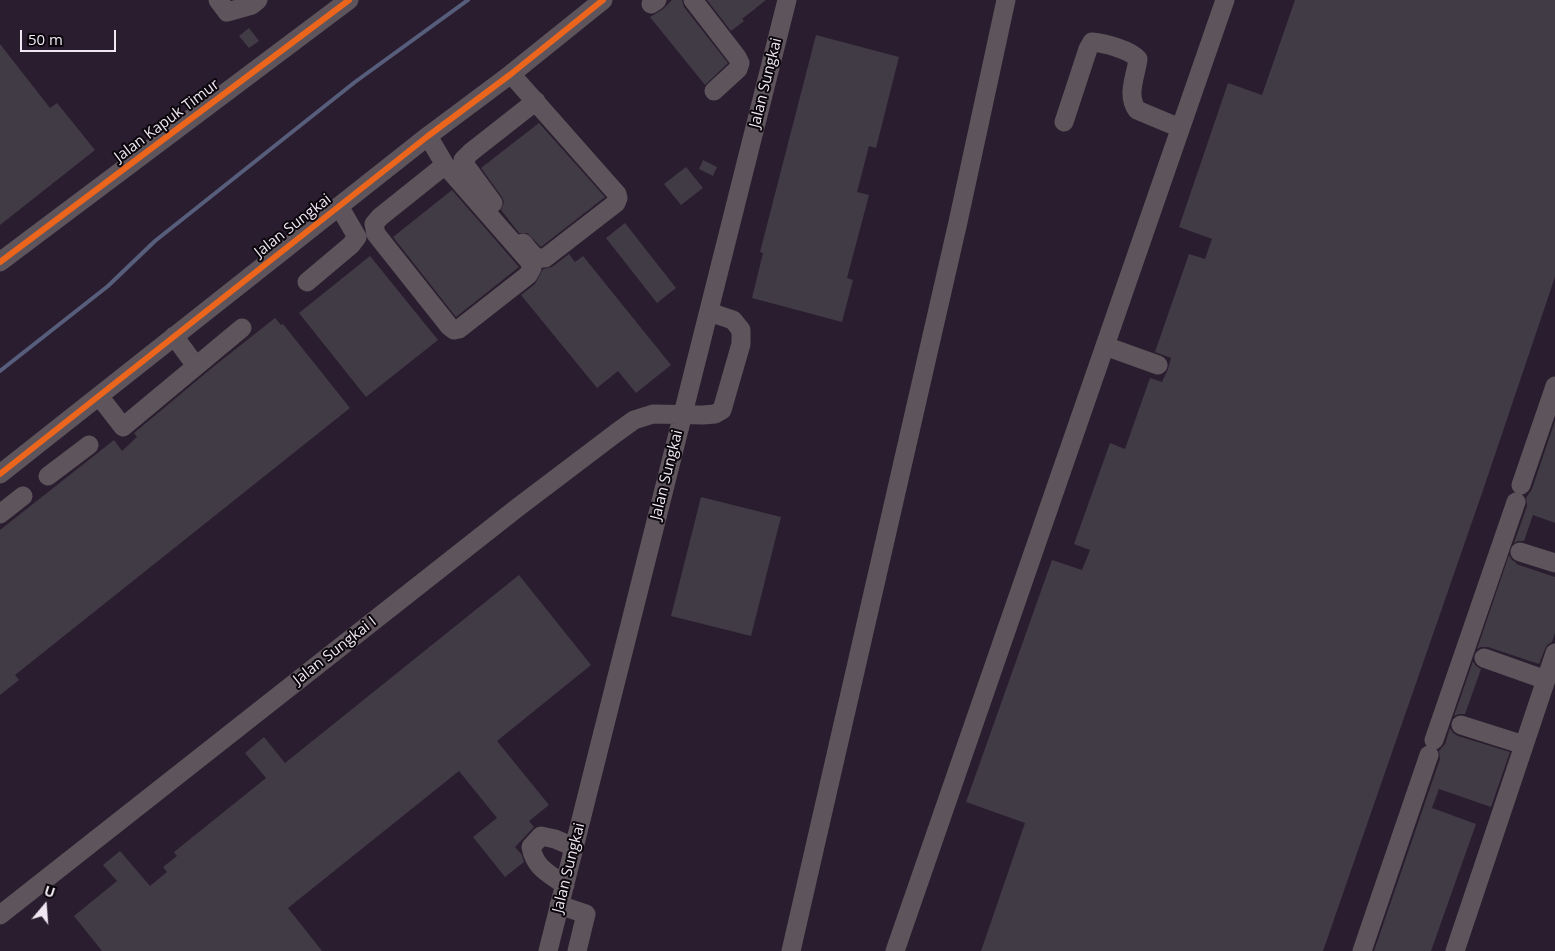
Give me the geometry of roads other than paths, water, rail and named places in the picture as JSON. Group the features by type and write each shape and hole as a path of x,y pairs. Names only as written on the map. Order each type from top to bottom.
{"street":[{"path":"218,0 227,12 252,5 258,0"},
{"name":"Jalan Kapuk Timur","path":"0,262 349,0"},
{"name":"Jalan Sungkai","path":"0,474 603,0"},
{"path":"692,0 740,63 738,69 714,91"},
{"name":"Jalan Sungkai","path":"548,951 787,0"},
{"path":"791,951 958,222 1006,0"},
{"path":"895,951 1225,0"},
{"path":"1064,122 1092,42 1134,54 1138,60 1131,99 1137,110 1180,128"},
{"path":"511,74 536,101 617,194 618,198 616,203 545,258 539,259 534,256 463,160 470,152 536,101"},
{"path":"428,136 446,165 529,261 532,268 528,275 459,329 454,330 376,234 374,224 380,217 446,165"},
{"path":"307,282 357,237 339,206"},
{"name":"Jalan Sungkai I","path":"0,915 517,508 634,420 653,414 714,414 722,410 741,344 740,330 733,320 709,312"},
{"path":"99,396 123,427 242,328"},
{"path":"174,336 196,366"},
{"path":"1105,346 1158,365"},
{"path":"1362,951 1432,747 1451,721 1474,655 1510,549 1519,494 1555,386"},
{"path":"56,430 65,452 70,458"},
{"path":"48,476 70,458 89,446"},
{"path":"0,513 23,496"},
{"path":"1510,549 1555,563"},
{"path":"1455,951 1555,653"},
{"path":"1474,655 1546,680"},
{"path":"1451,721 1524,745"},
{"path":"564,885 541,869 533,858 531,847 541,836 555,839 574,847"},
{"path":"559,906 586,914 577,951"}],"waterway":[{"path":"0,371 108,286 155,241 355,82 468,0"}]}
